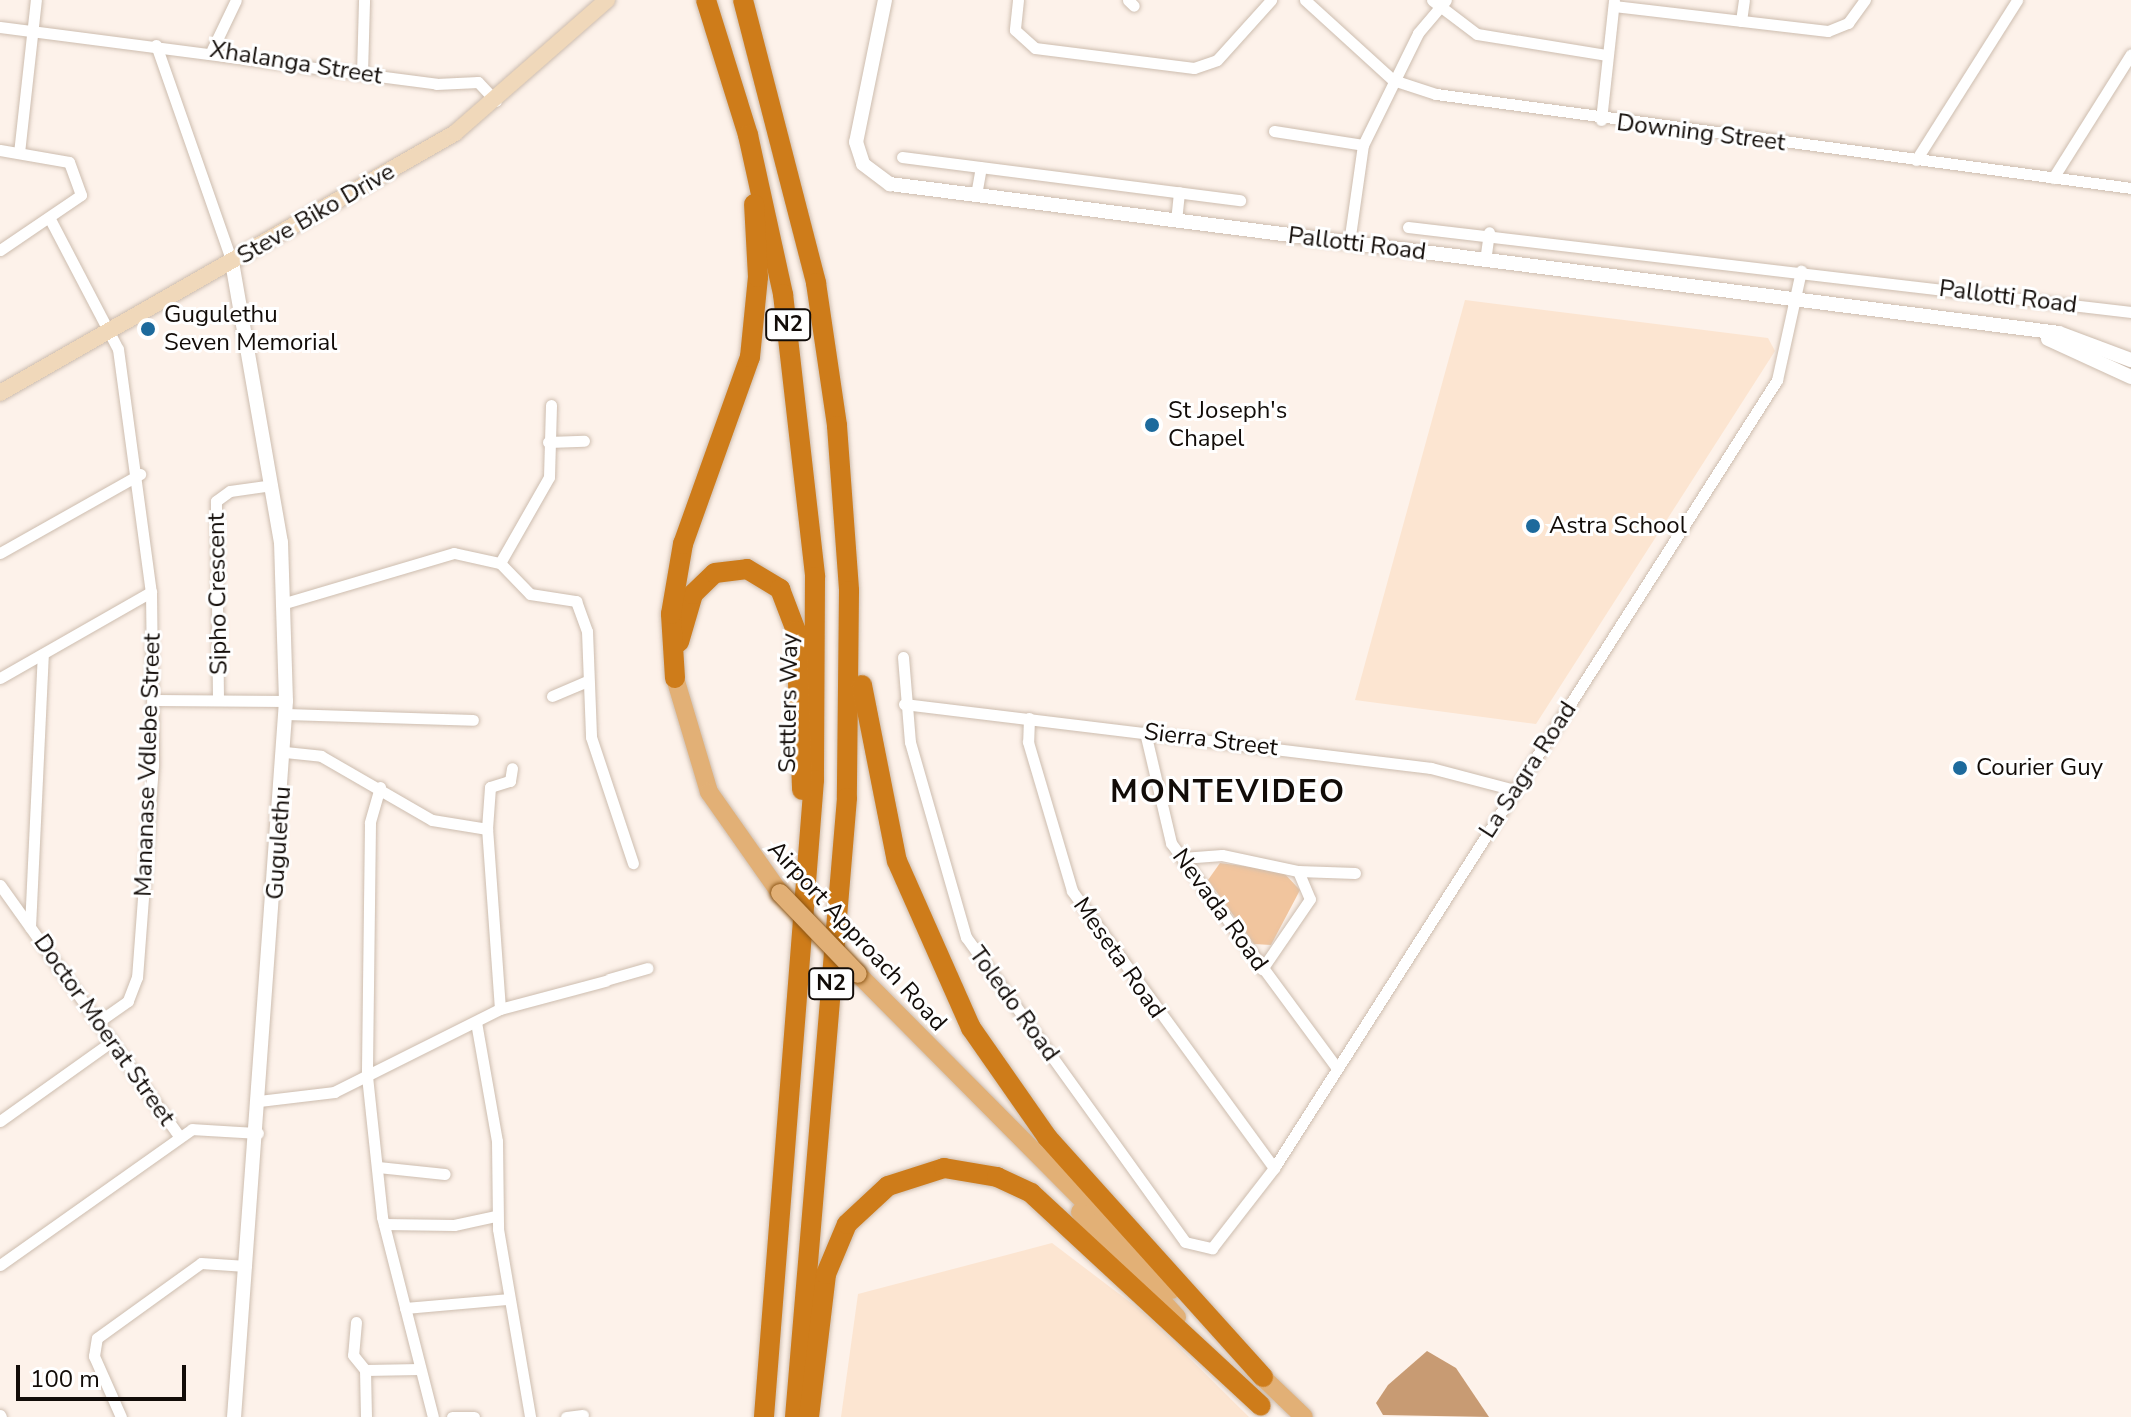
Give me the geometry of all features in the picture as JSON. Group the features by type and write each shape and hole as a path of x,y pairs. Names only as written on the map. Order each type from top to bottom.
{"highway":[{"path":"675,678 670,652 677,571 750,357 758,277 753,196 699,0"},
{"name":"Settlers Way","path":"706,0 767,214 804,435 817,658 806,892 764,1417"},
{"name":"N2","path":"743,0 816,283 847,550 847,798 795,1417"},
{"path":"847,550 879,797 907,893 943,977 1042,1130 1263,1377"},
{"path":"675,678 686,612 705,580 741,568 780,589 797,642 806,892"},
{"path":"809,1417 834,1250 865,1202 914,1173 944,1168 997,1177 1031,1193 1266,1412"}],"main road":[{"name":"Steve Biko Drive","path":"0,393 111,330 234,267 496,101 607,0"},
{"name":"Airport Approach Road","path":"675,678 713,800 780,893 1033,1154 1304,1417"},
{"name":"Airport Approach Road","path":"1033,1154 1266,1412"}],"street":[{"path":"19,153 36,0"},
{"path":"212,50 236,0"},
{"path":"362,73 364,0"},
{"name":"Pallotti Road","path":"885,0 856,131 863,164 890,184 2059,333 2131,360"},
{"path":"1018,0 1015,30 1035,48 1194,68 1217,60 1271,0"},
{"path":"1305,0 1393,80"},
{"path":"1741,21 1744,0"},
{"path":"1601,120 1614,3 1828,31 1848,23 1865,0"},
{"path":"1916,160 2017,0"},
{"path":"1349,243 1363,145 1393,80 1439,2 1477,34 1607,55"},
{"name":"Xhalanga Street","path":"0,27 212,50 436,84 478,82 496,101"},
{"path":"156,45 234,267"},
{"path":"2053,178 2131,54"},
{"name":"Downing Street","path":"1393,80 1601,120 2131,188"},
{"path":"1274,131 1363,145"},
{"path":"0,150 73,167 81,195 51,221 0,250"},
{"path":"902,157 1240,200"},
{"path":"976,195 981,167"},
{"path":"1176,221 1179,192"},
{"name":"Mananase Vdlebe Street","path":"51,221 111,330 140,474 151,592 155,700 135,988 98,1022"},
{"name":"Pallotti Road","path":"1408,227 1489,232 2131,312"},
{"path":"1485,261 1489,232"},
{"name":"Gugulethu","path":"234,267 272,485 285,603 286,708 258,1133 234,1417"},
{"name":"La Sagra Road","path":"1212,1248 1274,1168 1777,380 1801,271"},
{"path":"2025,330 2131,377"},
{"path":"500,563 549,477 551,405"},
{"path":"548,442 584,441"},
{"path":"0,553 140,474"},
{"name":"Sipho Crescent","path":"218,699 216,501 230,491 272,485"},
{"path":"285,603 435,554 500,563 530,594 579,603 594,750 633,863"},
{"path":"0,678 151,592"},
{"path":"30,927 43,654"},
{"name":"Toledo Road","path":"903,657 904,704 966,937 1185,1242 1212,1248"},
{"path":"552,696 587,681"},
{"path":"155,700 218,699 286,708 473,720"},
{"name":"Sierra Street","path":"904,704 1431,768 1515,790"},
{"name":"Meseta Road","path":"1029,718 1028,742 1072,891 1274,1168"},
{"name":"Nevada Road","path":"1145,732 1166,832 1262,969 1337,1068"},
{"path":"285,752 321,756 380,787 432,820 487,829"},
{"path":"500,1009 487,829 490,787 510,781 512,768"},
{"path":"380,787 370,823 367,1076 384,1224 433,1417"},
{"path":"1182,858 1222,855 1298,871 1355,873"},
{"path":"1262,969 1310,899 1298,871"},
{"name":"Doctor Moerat Street","path":"0,885 179,1136"},
{"path":"259,1101 326,1095 500,1009 647,968"},
{"path":"476,1022 497,1141 496,1216 507,1299 530,1417"},
{"path":"0,1121 112,1041"},
{"path":"0,1265 179,1136 201,1126 258,1133"},
{"path":"378,1167 445,1174"},
{"path":"384,1224 454,1225 496,1216"},
{"path":"121,1417 94,1356 97,1338 201,1263 246,1266"},
{"path":"405,1308 507,1299"},
{"path":"356,1322 353,1355 365,1370 366,1417"},
{"path":"365,1370 420,1369"},
{"path":"566,1417 583,1415"},
{"path":"452,1417 474,1417"}],"shaded area":[{"name":"Astra School","path":"1465,300 1768,338 1775,351 1536,724 1355,700"},
{"path":"1220,863 1282,871 1300,890 1271,945 1254,944 1208,880"},
{"path":"1052,1243 1143,1312 1249,1417 841,1417 858,1294"},
{"path":"1427,1351 1456,1368 1489,1417 1383,1415 1376,1403 1388,1385"}],"place":[{"name":"Gugulethu Seven Memorial","path":"148,329"},
{"name":"St Joseph's Chapel","path":"1152,425"},
{"name":"Astra School","path":"1533,526"},
{"name":"Courier Guy","path":"1960,768"}],"district":[{"name":"MONTEVIDEO","path":"1228,792"}]}
